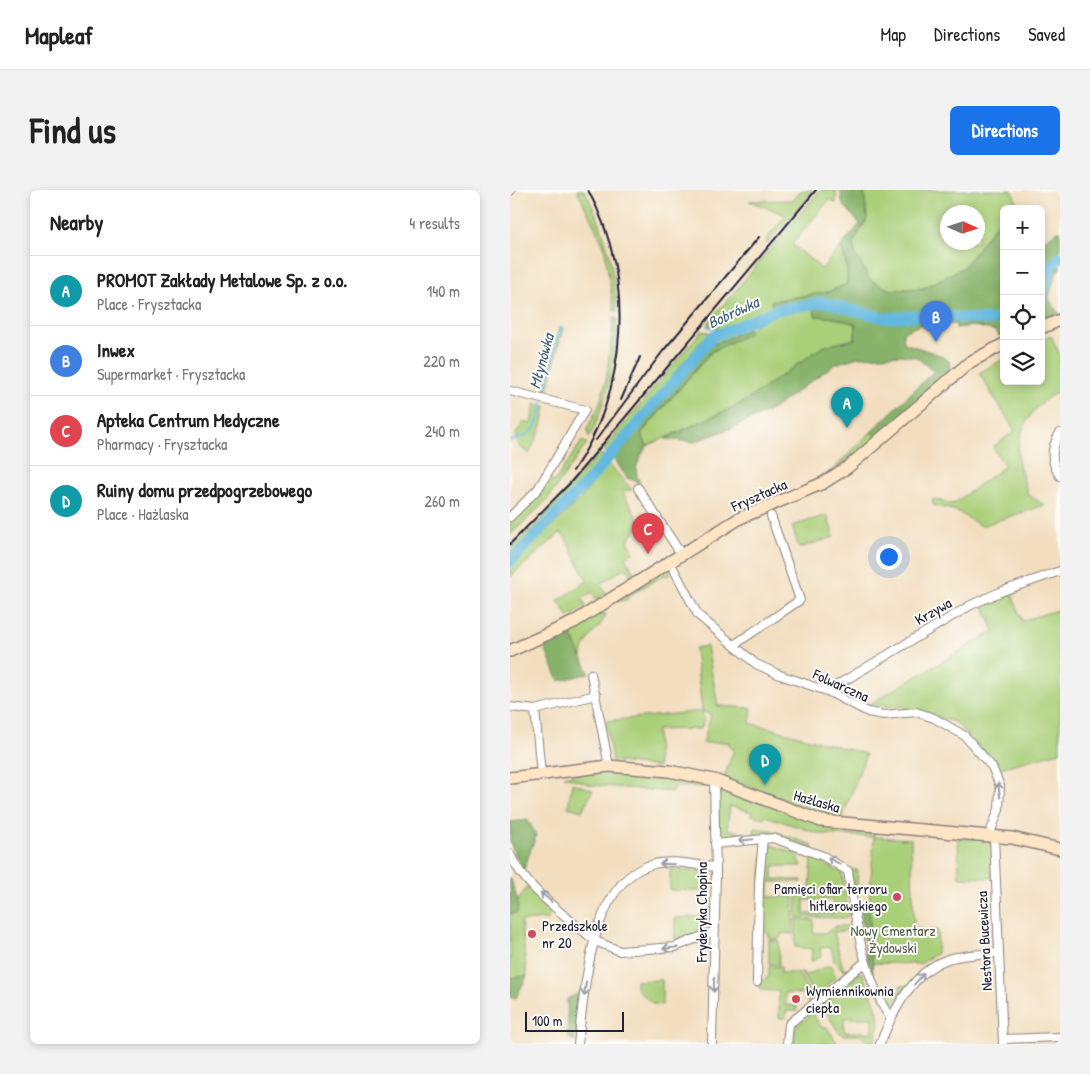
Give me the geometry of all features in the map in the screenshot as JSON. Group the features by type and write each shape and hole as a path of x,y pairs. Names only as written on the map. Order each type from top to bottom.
{"street":[{"path":"1045,327 1060,322"},
{"name":"Frysztacka","path":"510,651 574,622 740,518 823,483 848,467 970,362 1000,346"},
{"path":"510,391 585,410 555,464 538,489 510,517"},
{"path":"1060,433 1054,444 1052,455 1060,476"},
{"path":"638,488 681,554"},
{"path":"734,645 800,600 771,516"},
{"name":"Folwarczna","path":"670,562 698,616 764,668 827,691 868,712 884,715 916,712 934,718 966,736 992,766 1000,786 1001,799 991,836"},
{"name":"Krzywa","path":"827,691 971,605 1000,592 1060,571"},
{"path":"591,674 609,766"},
{"path":"510,708 535,710 596,695"},
{"path":"535,710 540,774"},
{"name":"Hażlaska","path":"510,778 609,766 669,770 714,780 821,821 1012,838 1060,849"},
{"name":"Fryderyka Chopina","path":"712,1044 716,867 714,780"},
{"name":"Nestora Bucewicza","path":"991,836 1003,1041"},
{"path":"757,982 759,882 763,838"},
{"path":"715,844 773,838 816,853 841,865 848,871 864,962 882,1005 890,1018"},
{"path":"510,854 518,872 595,941 620,951 675,947 715,932"},
{"path":"578,1044 586,984 595,941 609,900 618,887 631,874 658,863 716,867"},
{"path":"880,1044 890,1018 915,983 934,965 965,955 998,953"},
{"path":"787,1044 789,1024 864,962"},
{"path":"1003,1041 1060,1037"}],"green space":[{"path":"577,190 584,190 592,205 608,249 614,279 617,311 614,311 604,246"},
{"path":"801,190 814,190 767,244 767,238 786,215 749,201 794,200"},
{"path":"820,190 836,190 836,203 830,199 792,244 822,269 841,246 847,268 847,284 828,292 771,301 772,308 721,329 707,324"},
{"path":"841,190 864,190 867,219 853,243 855,254 870,280 890,290 924,288 964,267 977,250 985,250 985,239 1000,219 1000,314 988,316 943,312 883,314 823,299 772,308 771,301 828,292 847,284 847,268 841,246 860,224 842,203"},
{"path":"864,190 1012,190 1018,205 1000,205 1000,219 985,239 985,205 940,205 940,250 977,250 964,267 924,288 890,290 870,280 855,254 853,243 867,219"},
{"path":"1060,230 1060,252 1045,269 1045,250 1045,239"},
{"path":"1060,262 1060,269 1057,271 1048,298 1060,315 1045,321 1045,294"},
{"path":"826,305 883,321 901,322 930,319 991,325 1000,323 1000,336 996,331 974,326 956,328 956,324 923,324 903,332 904,343 940,355 949,361 950,373 878,437 871,432 934,371 916,357 901,355 858,357 835,364 770,411 694,442 665,439 744,402 822,347 855,339 856,324 835,318 815,316 814,306"},
{"path":"814,306 815,316 835,318 856,324 855,339 822,347 744,402 647,446 641,434 711,352 750,333 748,330 707,347 716,339 741,325"},
{"path":"614,318 617,319 615,350 610,380 596,424 589,438 587,428 599,406 606,380"},
{"path":"559,327 563,328 547,394 543,393"},
{"path":"749,329 750,333 711,352 641,433 647,446 639,460 637,469 640,483 627,478 613,457 707,347"},
{"path":"701,331 715,333 703,339 607,453 603,449"},
{"path":"1051,336 1060,355 1060,391 1043,402 1029,418 1020,437 1018,457 1028,495 1045,505 981,526 957,511 933,505 933,499 953,504 1005,466 993,447 1015,431 979,373 1000,361 1000,385 1045,385 1045,339"},
{"path":"535,404 546,406 542,426 529,454 519,446 516,434 523,422 531,424"},
{"path":"871,432 878,437 828,474"},
{"path":"582,441 587,443 547,500 510,535 510,521 550,479 554,482"},
{"path":"599,453 604,457 590,476 510,559 510,549 540,521"},
{"path":"609,464 632,490 622,491 640,522 628,541 634,552 625,558 635,574 631,576 625,568 600,584 606,593 597,600 592,592 582,599 586,607 569,617 558,601 587,581 565,537 560,533 510,577 510,566 581,498"},
{"path":"827,515 834,537 799,548 792,526"},
{"path":"667,568 671,573 668,576 664,575 629,596 628,599 610,604"},
{"path":"1012,593 1022,621 1060,609 1060,752 1000,768 955,722 902,707 868,705 994,631 983,604"},
{"path":"600,612 606,614 585,645 582,657 570,632"},
{"path":"570,632 589,673 559,681 543,644"},
{"path":"707,646 718,706 752,708 750,723 866,754 842,819 809,811 724,777 734,750 729,746 729,742 703,743 711,715 702,711 695,648"},
{"path":"702,711 704,720 701,729 657,730 658,767 612,761 606,721"},
{"path":"603,770 704,780 706,786 674,787 673,792 592,785 564,776"},
{"path":"572,783 593,790 582,811 568,807"},
{"path":"725,789 874,831 874,837 820,834 765,816 764,818 751,815 752,812 730,806 727,829 745,834 744,837 726,837 717,833 718,792"},
{"path":"528,820 536,835 523,872 510,842 510,822"},
{"path":"755,828 770,830 812,845 813,849 770,835 753,835"},
{"name":"Nowy Cmentarz Żydowski","path":"874,837 911,839 914,929 938,930 937,953 920,964 872,963 869,904"},
{"path":"958,838 987,838 991,844 992,878 959,877"},
{"path":"768,844 797,854 802,866 773,866 773,879 802,880 802,882 761,882 764,845"},
{"path":"812,857 842,873 849,914 846,918 796,917 797,897 810,887","holes":["804,900 833,900 833,914 804,914"]},
{"path":"670,869 707,872 708,891 670,890"},
{"path":"850,870 858,870 856,900"},
{"path":"510,877 518,901 517,913 510,914"},
{"path":"761,884 769,884 769,897 794,897 793,934 782,933 779,939 769,939 769,934 761,928"},
{"path":"527,887 551,906 548,919 521,921 527,976 510,978 510,914 517,913 518,901"},
{"path":"869,904 873,975 866,956 861,909"},
{"path":"705,916 705,927 683,940 675,940 675,918"},
{"path":"796,919 814,920 813,933 826,933 836,926 848,926 849,930 834,932 843,969 848,969 844,971 834,961 831,947 820,948 821,956 811,962 812,949 795,947"},
{"path":"769,940 779,941 779,965 769,964"},
{"path":"769,966 781,967 781,973 798,973 813,998 807,1003 807,994 785,993 785,1005 797,1006 797,1011 786,1011 786,1018 779,1018 779,991 760,990 760,983 769,976"},
{"path":"831,966 836,977 815,996 800,972 806,975"},
{"path":"856,972 863,974 877,1009 877,1034 873,1044 859,1035 843,1035 838,1031 821,1004 822,1000 825,1003 858,975","holes":["844,1018 873,1018 873,1032 844,1032"]},
{"path":"527,976 516,998 510,997 510,978"},
{"path":"662,980 662,1005 653,1004 636,988 636,981"},
{"path":"907,985 895,1003 890,1004 883,1002 877,986 882,986 882,993 900,992 900,986"},
{"path":"582,991 575,1041 568,1037 567,999"},
{"path":"814,1012 817,1013 814,1016 822,1028 826,1026 838,1044 794,1044 795,1029 791,1028 795,1022 798,1025"}],"waterway":[{"name":"Bobrówka","path":"1042,295 1052,265 1060,257"},
{"name":"Bobrówka","path":"510,562 592,477 712,337 776,310 823,302 884,318 930,315 991,320 1000,318"},
{"name":"Młynówka","path":"707,326 723,332"},
{"name":"Młynówka","path":"544,397 561,328"},
{"name":"Młynówka","path":"510,441 519,439 531,432 537,423 543,401"}],"railway":[{"path":"573,471 592,439 606,405 615,369 619,332 619,296 613,259 603,224 588,190"},
{"path":"510,544 570,483 816,190"},
{"path":"596,440 663,351 759,237"},
{"path":"621,400 640,357"}],"place":[{"name":"Inwex","path":"936,342"},
{"name":"PROMOT Zakłady Metalowe Sp. z o.o.","path":"847,428"},
{"name":"Apteka Centrum Medyczne","path":"648,554"},
{"name":"Ruiny domu przedpogrzebowego","path":"765,785"},
{"name":"Pamięci ofiar terroru hitlerowskiego","path":"897,897"},
{"name":"Przedszkole nr 20","path":"532,934"},
{"name":"Wymiennikownia ciepła","path":"796,999"}]}
